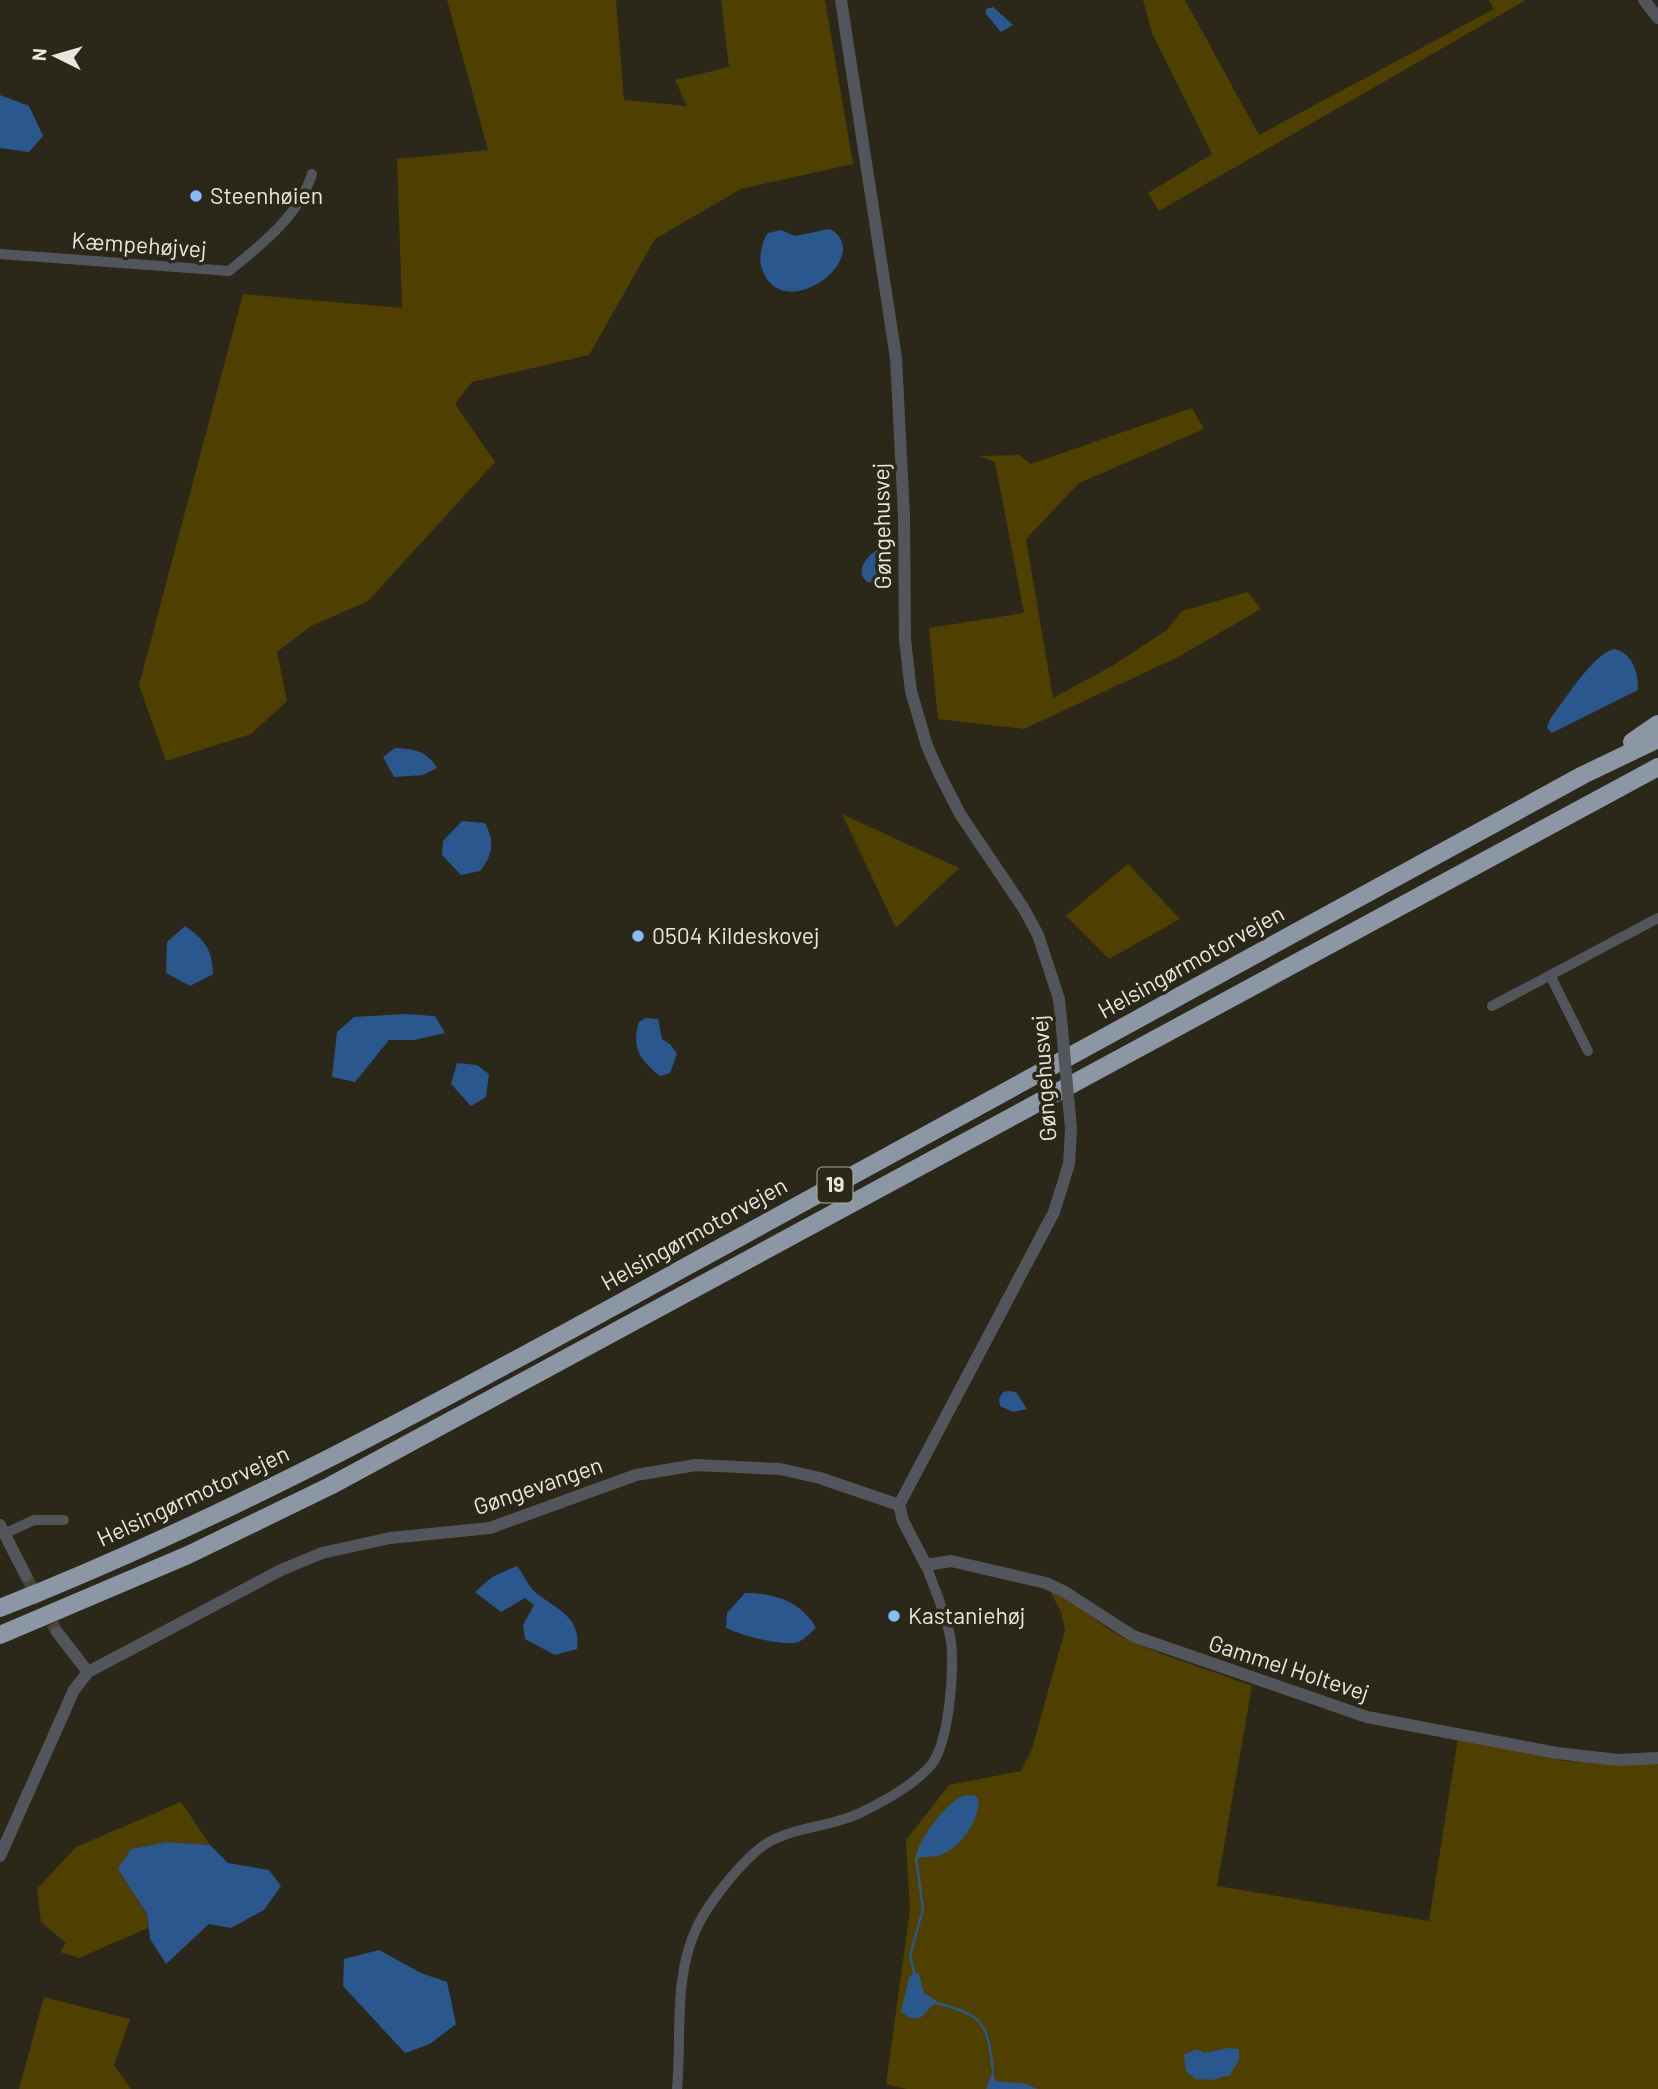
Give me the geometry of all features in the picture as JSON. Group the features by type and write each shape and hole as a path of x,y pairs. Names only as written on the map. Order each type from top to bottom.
{"highway":[{"path":"1583,775 1658,724"},
{"name":"Helsingørmotorvejen","path":"0,1608 172,1535 341,1452 588,1320 1583,775 1658,739"},
{"name":"19","path":"0,1635 188,1555 341,1480 1658,767"}],"street":[{"name":"Gøngehusvej","path":"841,0 896,358 904,516 905,640 911,691 927,746 944,783 1038,935 1059,999 1071,1129 1069,1164 1054,1212 899,1505"},
{"path":"1644,0 1658,18"},
{"name":"Kæmpehøjvej","path":"0,254 229,271 270,237 306,193 312,174"},
{"path":"1492,1006 1658,918"},
{"path":"1550,975 1588,1051"},
{"name":"Gøngevangen","path":"88,1672 269,1576 322,1553 390,1538 490,1528 593,1489 664,1469 739,1465 780,1469 820,1478 899,1505"},
{"path":"677,2089 681,1985 686,1958 698,1925 731,1880 767,1843 785,1834 838,1822 860,1813 902,1789 932,1765 936,1756 945,1728 952,1661 951,1638 926,1565 902,1521 899,1505"},
{"path":"26,1576 2,1529 34,1520 64,1520"},
{"name":"Gammel Holtevej","path":"926,1565 951,1561 1046,1583 1065,1592 1133,1636 1367,1717 1556,1753 1609,1759 1658,1758"},
{"path":"0,1856 74,1690 88,1672 57,1632"}],"shaded area":[{"path":"447,0 616,0 624,100 687,106 675,80 729,67 721,0 825,0 853,164 741,189 655,239 589,355 472,382 455,404 495,462 368,601 311,626 277,652 287,701 251,734 166,761 139,685 243,294 402,308 397,159 488,150"},
{"path":"1143,0 1185,0 1259,135 1494,9 1489,0 1526,0 1159,211 1148,193 1212,154 1152,33"},
{"path":"1192,408 1204,429 1079,483 1026,539 1053,698 1112,666 1167,630 1182,611 1248,592 1261,609 1178,657 1024,729 938,719 929,628 1024,613 995,462 979,456 1019,455 1031,464"},
{"path":"842,814 959,868 896,928"},
{"path":"1128,864 1180,919 1109,959 1066,916"},
{"path":"1050,1591 1070,1601 1128,1640 1252,1686 1217,1886 1429,1921 1458,1738 1565,1761 1658,1764 1658,2089 907,2089 886,2084 910,1910 906,1840 949,1785 1021,1771 1032,1749 1065,1630 1061,1612"},
{"path":"181,1802 210,1845 168,1842 119,1869 147,1915 148,1928 79,1958 60,1952 66,1943 41,1922 37,1889 76,1847"},
{"path":"44,1997 130,2019 114,2065 131,2089 19,2089"}],"water":[{"path":"993,7 1013,25 1001,32 986,14 986,9"},
{"path":"0,95 29,106 43,136 29,152 0,148"},
{"path":"830,229 841,241 842,255 835,269 822,281 805,289 788,291 773,285 762,269 760,260 762,245 768,233 781,230 795,236"},
{"path":"887,545 892,557 893,580 880,584 867,582 863,577 863,565 876,550"},
{"path":"1614,649 1626,655 1633,664 1638,690 1552,733 1547,728 1550,719 1571,690 1597,660"},
{"path":"395,748 419,752 429,758 437,768 423,775 394,777 383,757"},
{"path":"462,821 485,823 491,848 480,871 461,875 442,855 443,841"},
{"path":"185,926 206,946 213,974 190,986 166,973 167,942"},
{"path":"404,1014 435,1016 445,1033 414,1040 389,1040 355,1082 332,1077 337,1032 354,1017"},
{"path":"646,1018 658,1019 662,1039 670,1044 677,1054 670,1073 660,1076 639,1052 637,1031 639,1022"},
{"path":"457,1063 477,1065 489,1074 486,1097 471,1106 451,1084"},
{"path":"1003,1392 1016,1392 1027,1409 1013,1412 1000,1406 999,1399"},
{"path":"517,1566 533,1590 571,1620 577,1637 577,1649 555,1655 525,1639 523,1625 534,1605 525,1598 501,1612 475,1592 492,1577"},
{"path":"745,1593 777,1597 786,1601 803,1612 816,1628 800,1641 782,1643 762,1640 726,1628 727,1613"},
{"path":"975,1795 979,1801 978,1809 963,1839 943,1854 916,1858 926,1833 949,1805 963,1796"},
{"path":"168,1842 210,1845 228,1863 269,1870 281,1886 264,1910 231,1928 209,1924 166,1964 150,1939 147,1914 118,1869 131,1849"},
{"path":"379,1950 421,1973 447,1982 456,2024 430,2044 405,2053 343,1986 344,1959"},
{"path":"914,1972 919,1974 924,1993 937,2001 920,2018 910,2018 901,2012 909,1978"},
{"path":"1227,2048 1239,2049 1239,2060 1230,2075 1212,2080 1195,2079 1186,2071 1184,2055 1197,2049 1204,2053"},
{"path":"993,2070 995,2081 1023,2083 1038,2089 986,2089"}],"waterway":[{"path":"914,1972 910,1956 923,1909 916,1858"},
{"path":"936,2003 964,2012 980,2023 988,2041 993,2070"}],"tunnel":[{"path":"26,1576 57,1632"}],"place":[{"name":"Steenhøien","path":"196,196"},
{"name":"0504 Kildeskovej","path":"638,936"},
{"name":"Kastaniehøj","path":"894,1616"}]}
